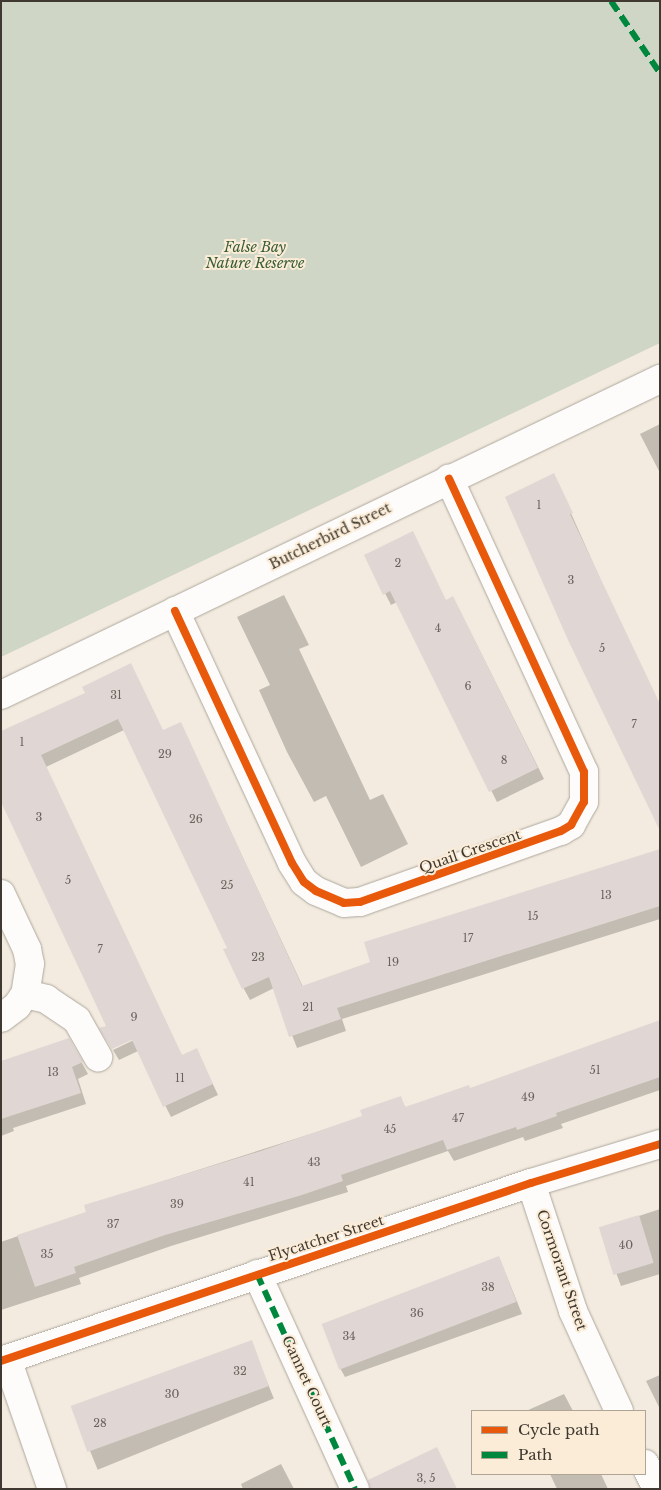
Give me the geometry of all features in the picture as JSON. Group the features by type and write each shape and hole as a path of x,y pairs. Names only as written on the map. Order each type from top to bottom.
{"street":[{"name":"Butcherbird Street","path":"1,694 660,379"},
{"name":"Quail Crescent","path":"174,611 292,863 304,882 316,891 344,903 360,902 561,831 571,825 584,802 584,772 449,479"},
{"path":"1,894 27,949 30,972 24,994 18,1006 1,1018"},
{"path":"24,994 46,999 77,1020 98,1057"},
{"name":"Flycatcher Street","path":"4,1360 532,1183 660,1144"},
{"name":"Cormorant Street","path":"532,1183 573,1311 619,1410"},
{"name":"Gannet Court","path":"257,1274 355,1489"},
{"path":"4,1360 52,1489"},
{"path":"646,1466 657,1489"}],"green space":[{"name":"False Bay Nature Reserve","path":"1,1 660,1 660,343 1,657"}],"building":[{"path":"554,473 573,513 570,514 660,704 660,831 568,640 505,497"},
{"path":"413,531 446,600 453,596 538,768 489,792 390,591 383,595 364,555"},
{"path":"131,663 163,730 181,722 302,986 370,962 364,942 660,849 660,906 337,1008 341,1019 289,1037 269,977 242,989 223,949 227,948 118,719 41,755 182,1055 197,1048 213,1084 163,1107 132,1040 112,1049 99,1028 106,1026 1,802 1,731 85,693 82,687"},
{"path":"660,1020 660,1077 556,1113 557,1116 517,1130 516,1127 447,1150 443,1140 341,1175 343,1181 165,1235 74,1267 76,1273 35,1287 17,1235 86,1212 84,1205 261,1151 362,1116 360,1110 401,1096 405,1107 469,1085 470,1088"},
{"path":"69,1038 83,1062 72,1067 81,1093 1,1119 1,1061"},
{"path":"639,1215 654,1263 613,1275 599,1227"},
{"path":"499,1256 517,1302 339,1370 322,1324"},
{"path":"252,1340 269,1386 87,1452 71,1406"},
{"path":"437,1447 457,1489 370,1489 368,1480"}],"marked path":[{"path":"611,1 660,73"},
{"path":"257,1274 355,1489"}],"cycle path":[{"path":"175,611 292,863 304,882 316,891 344,903 360,902 561,831 571,825 584,802 584,772 449,479"},
{"path":"1,1361 531,1183 660,1144"}]}
